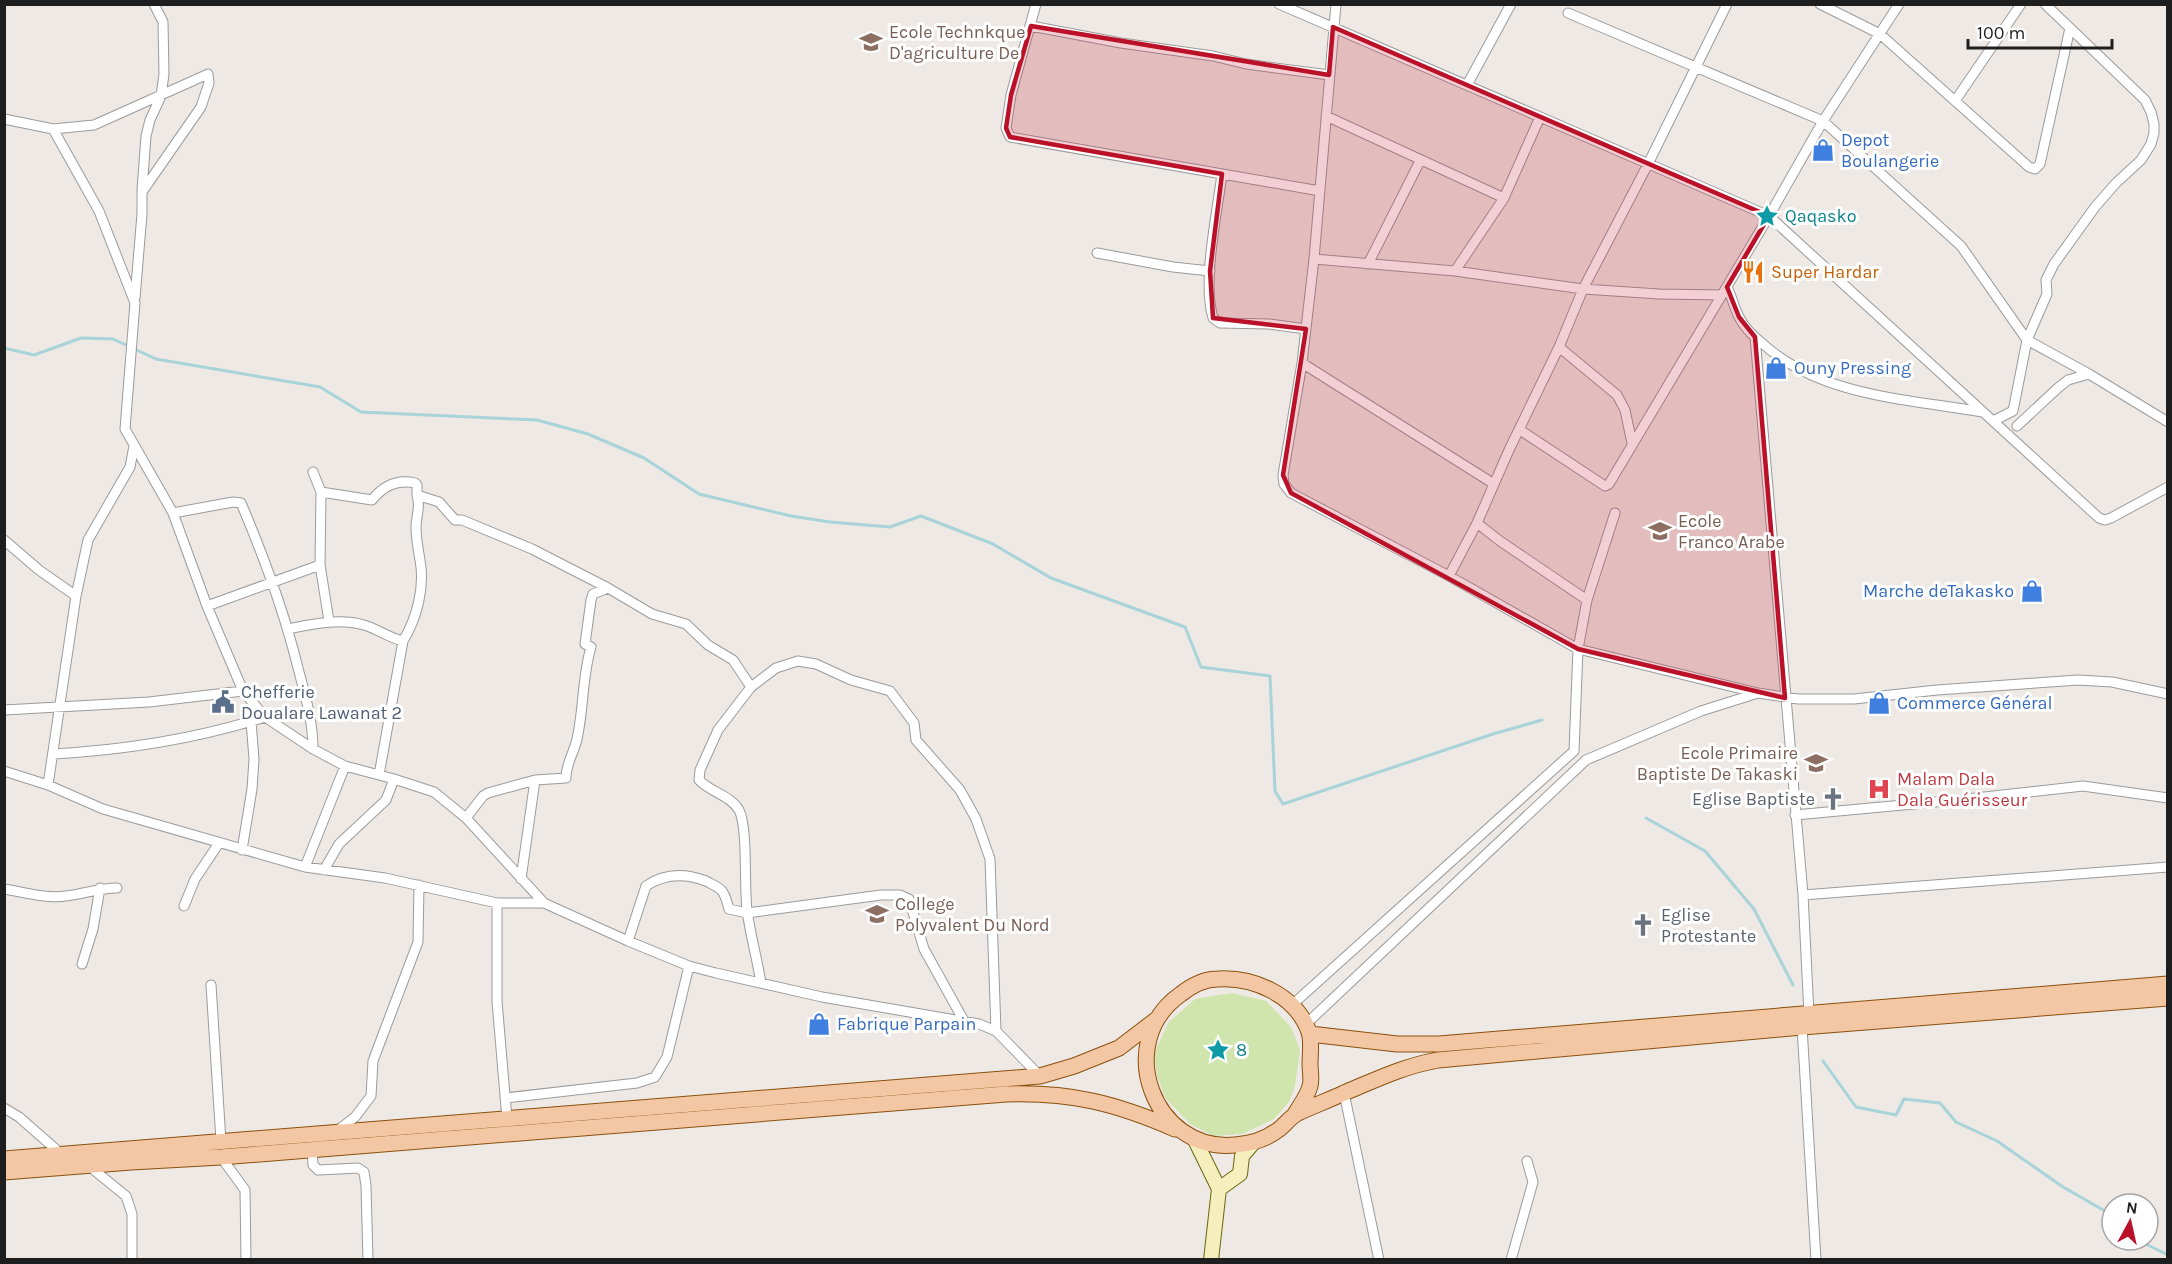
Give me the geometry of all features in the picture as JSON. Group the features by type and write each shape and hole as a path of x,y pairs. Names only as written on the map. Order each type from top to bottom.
{"main road":[{"path":"4,1159 1040,1076 1074,1066 1119,1048 1156,1018 1171,1000 1190,987 1213,979 1235,978 1266,986 1292,1005 1307,1030 1310,1087 1295,1114 1277,1131 1254,1142 1234,1146 1214,1144 1112,1104 1076,1096 1042,1093 995,1094 4,1173"},
{"path":"1295,1114 1397,1070 1438,1060 2168,984"},
{"path":"1307,1030 1397,1044 1439,1044 2168,998"},
{"path":"1156,1018 1146,1050 1147,1083 1162,1112 1190,1136"}],"street":[{"path":"154,4 162,22 164,75 161,96 150,120 146,136 125,429 173,513 207,606 243,692 265,717 313,749 345,766 394,778 434,792 466,818 491,843 520,879 544,903 689,966 822,997 964,1021 996,1031 1040,1076"},
{"path":"1036,4 1011,95 1006,128 1010,137 1320,191"},
{"path":"1279,4 1770,216 2099,518 2105,520 2168,487"},
{"path":"1336,4 1314,259 1302,363 1285,458 1284,484 1291,493 1449,576 1578,649 1758,693 1785,698 1854,699 1937,690 2078,680 2112,682 2168,694"},
{"path":"1467,85 1511,4"},
{"path":"1449,576 1478,523 1559,347 1583,289 1727,4"},
{"path":"1820,4 1880,34 2029,167 2035,169 2040,164 2070,28"},
{"path":"1520,430 1605,486 1614,478 1632,443 1770,216 1823,121 1899,4"},
{"path":"1955,101 2021,4"},
{"path":"2023,449 2013,411 2027,340 2047,294 2045,284 2054,264 2095,207 2141,160 2151,144 2154,133 2151,112 2145,100 2045,4"},
{"path":"1568,13 1823,121 1961,246 2027,340 2090,374 2168,422"},
{"path":"1031,26 1121,43 1213,56 1246,64 1329,75"},
{"path":"4,119 53,129 94,125 208,74 208,83 201,106 142,192"},
{"path":"1326,116 1504,198"},
{"path":"1455,271 1504,198 1540,117"},
{"path":"53,129 99,211 135,303"},
{"path":"1368,264 1420,161"},
{"path":"1222,174 1210,271 1209,304 1213,318 1220,323 1269,324 1306,329"},
{"path":"1097,253 1173,267 1210,271"},
{"path":"1314,259 1455,271 1583,289 1659,294 1724,291 1734,300 1739,317 1755,337 1788,363 1828,382 1859,392 1983,412"},
{"path":"1755,337 1803,895 1816,1260"},
{"path":"1559,347 1617,395 1625,410 1632,443"},
{"path":"1302,363 1494,484"},
{"path":"2017,426 2068,380 2090,374"},
{"path":"1993,421 2013,411"},
{"path":"48,785 76,596 88,540 130,466 134,446"},
{"path":"313,472 321,492 320,565 329,621"},
{"path":"321,492 372,500 381,488 392,484 411,482 417,485 421,507 416,528 421,586 416,613 403,641 379,775"},
{"path":"417,495 439,502 455,520 462,520 532,549 608,588 652,614 686,624 708,645 733,660 751,687"},
{"path":"173,513 233,502 241,503 274,583 288,629 310,713 313,749"},
{"path":"1292,1005 1575,751 1578,649 1587,600 1615,513"},
{"path":"1478,523 1500,541 1587,600"},
{"path":"4,540 39,570 76,596"},
{"path":"207,606 320,565"},
{"path":"466,818 488,793 535,780 566,778 566,766 577,739 586,663 591,646 585,644 591,600 593,594 608,588"},
{"path":"288,629 329,621 364,625 393,639 403,641"},
{"path":"760,983 747,913 740,812 728,799 699,780 700,770 718,730 751,687 776,668 798,661 816,664 851,680 890,691 914,723 916,740 960,790 976,819 990,859 996,1031"},
{"path":"4,710 149,702 243,692"},
{"path":"1307,1030 1586,760 1701,711 1758,693"},
{"path":"53,754 161,743 265,717"},
{"path":"242,850 252,789 254,759 251,721"},
{"path":"305,867 345,766"},
{"path":"4,771 48,785 104,809 305,867 419,885 497,903 544,903"},
{"path":"324,870 339,844 386,800 394,778"},
{"path":"520,879 535,780"},
{"path":"1796,815 2083,786 2168,798"},
{"path":"184,906 195,879 219,843"},
{"path":"1803,895 2168,867"},
{"path":"628,941 646,886 660,878 684,874 694,876 721,889 729,909 747,913 890,894 900,895 909,899 924,949 964,1021"},
{"path":"335,1132 355,1117 371,1096 373,1060 418,942 419,885"},
{"path":"82,964 93,929 100,888"},
{"path":"4,889 47,897 65,897 100,888 117,888"},
{"path":"497,903 497,1001 507,1119"},
{"path":"506,1098 637,1083 655,1077 667,1057 689,966"},
{"path":"211,985 221,1141"},
{"path":"1344,1093 1379,1260"},
{"path":"4,1108 19,1117 60,1154"},
{"path":"1190,1136 1219,1189 1211,1260"},
{"path":"1219,1189 1240,1174 1242,1156 1254,1142"},
{"path":"312,1148 313,1165 318,1170 358,1168 364,1172 368,1260"},
{"path":"221,1157 245,1191 246,1260"},
{"path":"1511,1260 1533,1182 1527,1161"},
{"path":"89,1166 126,1196 132,1214 132,1260"}],"highlighted area":[{"path":"1031,26 1329,75 1333,27 1769,216 1727,287 1739,317 1755,337 1785,698 1578,649 1291,493 1283,475 1306,329 1213,318 1210,271 1222,174 1010,137 1006,128 1011,95"}],"green space":[{"path":"1232,993 1266,1001 1291,1027 1300,1050 1295,1086 1289,1102 1274,1119 1242,1134 1214,1136 1190,1124 1166,1099 1157,1076 1154,1054 1168,1023 1195,999"}],"waterway":[{"path":"4,348 34,355 81,338 113,339 156,359 320,387 361,412 537,420 588,434 644,458 699,494 791,516 890,527 921,516 993,544 1051,578 1185,627 1201,667 1270,676 1275,791 1283,804 1542,720"},
{"path":"1646,818 1705,851 1754,909 1793,985"},
{"path":"1823,1061 1856,1107 1896,1115 1904,1099 1940,1103 1956,1122 1997,1141 2063,1187 2100,1208"},
{"path":"2160,1251 2168,1255"}],"place":[{"name":"Ecole Technkque D'agriculture De","path":"871,42"},
{"name":"Depot Boulangerie","path":"1823,150"},
{"name":"Qaqasko","path":"1767,216"},
{"name":"Super Hardar","path":"1753,272"},
{"name":"Ouny Pressing","path":"1776,368"},
{"name":"Ecole Franco Arabe","path":"1660,531"},
{"name":"Marche deTakasko","path":"2032,591"},
{"name":"Chefferie Doualare Lawanat 2","path":"223,702"},
{"name":"Commerce Général","path":"1879,703"},
{"name":"Ecole Primaire Baptiste De Takaski","path":"1816,763"},
{"name":"Malam Dala Dala Guérisseur","path":"1879,789"},
{"name":"Eglise Baptiste","path":"1833,799"},
{"name":"College Polyvalent Du Nord","path":"877,914"},
{"name":"Eglise Protestante","path":"1643,925"},
{"name":"Fabrique Parpain","path":"819,1024"},
{"name":"8","path":"1218,1050"}]}
